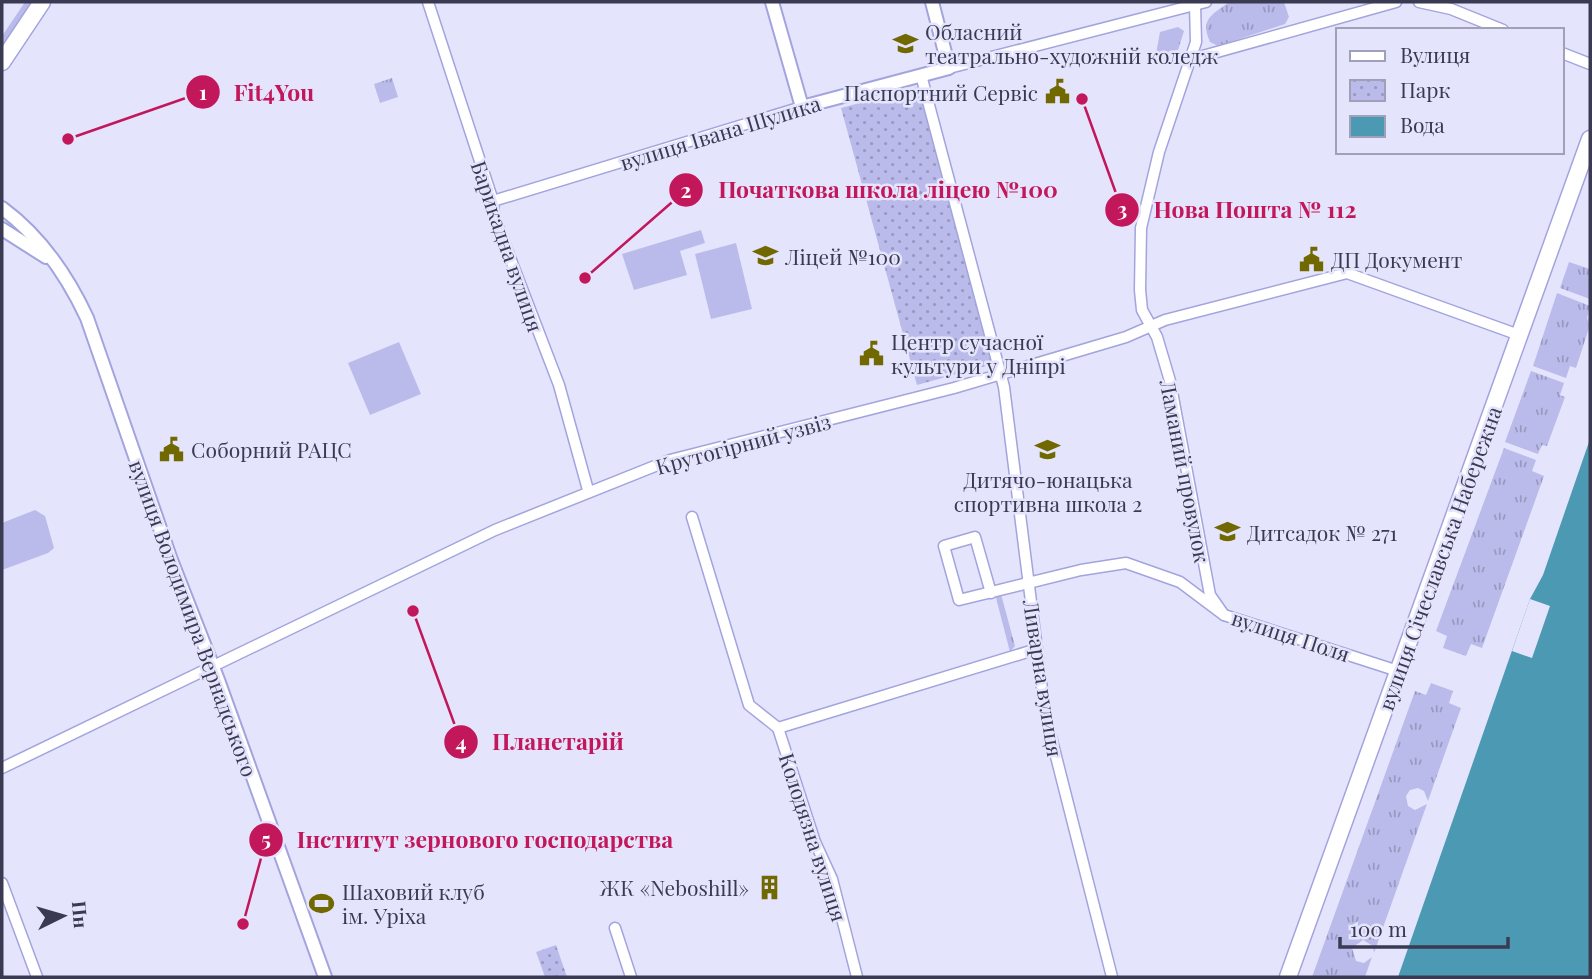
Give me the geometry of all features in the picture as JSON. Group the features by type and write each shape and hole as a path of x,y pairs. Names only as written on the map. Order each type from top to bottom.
{"main road":[{"path":"2,62 42,2"},
{"name":"вулиця Січеславська Набережна","path":"1288,977 1590,139"}],"street":[{"name":"Барикадна вулиця","path":"428,2 492,201 494,216 559,385 588,490"},
{"path":"772,2 802,107"},
{"path":"932,2 949,68 1200,3"},
{"path":"1192,59 1396,2"},
{"path":"1419,2 1451,9 1498,28"},
{"name":"Ламаний провулок","path":"1200,3 1192,59 1159,152 1141,228 1140,290 1148,326 1157,337 1170,382 1210,595 1224,615"},
{"path":"1564,54 1590,64"},
{"name":"вулиця Івана Шулика","path":"492,201 802,107 949,68"},
{"name":"Ливарна вулиця","path":"921,75 1001,373 1010,423 1045,713 1112,977"},
{"name":"вулиця Володимира Вернадського","path":"2,208 23,223 55,263 69,282 87,318 167,549 213,666 326,977"},
{"name":"вулиця Володимира Вернадського","path":"2,229 55,263"},
{"name":"Крутогірний узвіз","path":"2,768 495,530 588,490 670,460 1001,373 1126,337 1148,326 1347,273 1519,335"},
{"path":"692,517 749,705 778,728 1037,649"},
{"name":"вулиця Поля","path":"991,593 975,537 944,546 959,600 991,593 1081,570 1126,563 1180,582 1224,615 1398,671"},
{"name":"Колодязна вулиця","path":"778,728 815,842 832,879 857,977"},
{"path":"2,883 37,977"},
{"path":"615,928 631,977"}],"green space":[{"path":"25,2 33,2 2,48 2,36"},
{"path":"1229,2 1284,2 1289,17 1285,24 1218,46 1210,42 1207,22"},
{"path":"1178,27 1184,31 1178,50 1156,54 1160,32"},
{"path":"392,78 398,97 380,103 374,84"},
{"path":"918,87 993,364 917,385 841,108"},
{"path":"701,230 705,243 680,251 687,275 634,290 622,254"},
{"path":"736,243 752,309 711,319 695,254"},
{"path":"1569,262 1590,269 1590,299 1560,288"},
{"path":"1557,293 1590,306 1587,318 1590,325 1576,368 1570,366 1566,378 1533,366"},
{"path":"399,342 421,394 370,415 348,363"},
{"path":"1531,371 1564,383 1560,395 1565,397 1547,446 1542,445 1538,454 1505,442"},
{"path":"1504,448 1536,460 1532,471 1544,476 1482,648 1471,644 1466,656 1443,648 1447,636 1436,631"},
{"path":"35,510 45,516 54,548 48,553 2,570 2,523"},
{"path":"995,594 1001,594 1015,646 1010,652"},
{"path":"1431,683 1453,691 1449,703 1461,708 1428,801 1424,791 1418,788 1410,790 1406,796 1408,806 1415,810 1427,804 1374,953 1373,946 1363,940 1352,948 1356,961 1364,963 1372,957 1365,977 1312,977 1415,691 1426,695"},
{"path":"556,945 567,977 545,977 536,952"}],"water":[{"path":"1590,439 1590,977 1398,977 1530,599 1543,575"}],"pier":[{"path":"1530,599 1550,606 1532,658 1512,651"}],"place":[{"name":"Обласний театрально-художній коледж","path":"905,43"},
{"name":"Паспортний Сервіс","path":"1058,92"},
{"name":"Нова Пошта № 112","path":"1082,99"},
{"name":"Fit4You","path":"68,139"},
{"name":"Ліцей №100","path":"765,256"},
{"name":"ДП Документ","path":"1311,259"},
{"name":"Початкова школа ліцею №100","path":"585,278"},
{"name":"Центр сучасної культури у Дніпрі","path":"871,353"},
{"name":"Соборний РАЦС","path":"171,449"},
{"name":"Дитячо-юнацька спортивна школа 2","path":"1048,450"},
{"name":"Дитсадок № 271","path":"1227,532"},
{"name":"Планетарій","path":"413,611"},
{"name":"ЖК «Neboshill»","path":"769,887"},
{"name":"Шаховий клуб ім. Уріха","path":"322,903"},
{"name":"Інститут зернового господарства","path":"243,924"}]}
